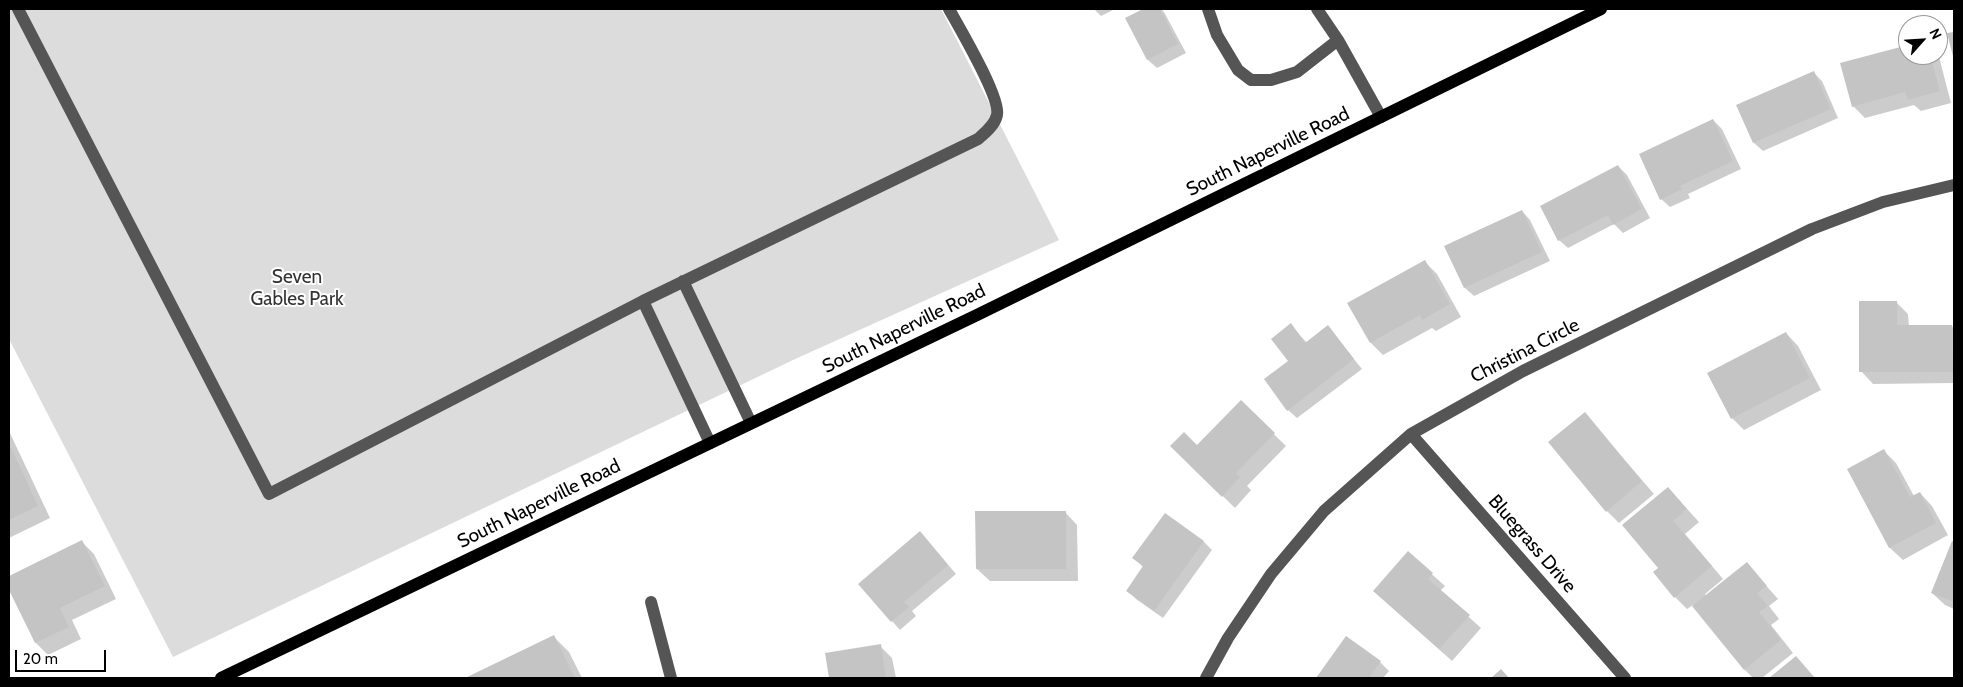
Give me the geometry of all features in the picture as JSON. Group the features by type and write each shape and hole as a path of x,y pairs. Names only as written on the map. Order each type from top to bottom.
{"main road":[{"name":"South Naperville Road","path":"221,678 1182,216 1601,9"}],"street":[{"path":"18,9 269,494 643,301 978,139 989,129 997,114 995,96 949,9"},
{"path":"1208,9 1221,42 1238,70 1251,80 1271,80 1297,72 1338,40"},
{"path":"1317,9 1338,40 1381,117"},
{"name":"Christina Circle","path":"1206,678 1228,638 1271,574 1306,532 1324,511 1412,434 1523,371 1812,229 1883,202 1954,186"},
{"path":"683,282 751,423"},
{"path":"643,301 710,443"},
{"name":"Bluegrass Drive","path":"1412,434 1625,678"},
{"path":"651,602 670,678"}],"green space":[{"name":"Seven Gables Park","path":"9,9 941,9 1059,240 793,360 173,657 9,339"}],"building":[{"path":"1143,9 1160,9 1178,44 1147,60 1125,18"},
{"path":"1954,32 1954,60 1948,37 1948,33"},
{"path":"1898,48 1898,65 1933,65 1940,91 1908,100 1905,92 1852,107 1840,63"},
{"path":"1814,71 1831,109 1753,143 1736,105"},
{"path":"1713,119 1733,161 1680,186 1682,189 1660,200 1639,154"},
{"path":"1618,165 1642,209 1613,225 1608,215 1558,241 1540,206"},
{"path":"1522,210 1542,252 1464,288 1444,246"},
{"path":"1425,260 1450,304 1422,320 1420,315 1370,343 1347,303"},
{"path":"1859,301 1897,301 1897,325 1952,325 1953,372 1859,372"},
{"path":"1291,323 1305,343 1328,325 1354,359 1287,411 1264,379 1288,361 1271,339"},
{"path":"1786,332 1810,378 1731,419 1707,373"},
{"path":"1241,400 1275,433 1236,473 1240,477 1222,497 1170,446 1184,432 1197,445"},
{"path":"1585,412 1642,481 1606,512 1548,442"},
{"path":"9,443 38,506 9,520"},
{"path":"1884,449 1910,497 1920,492 1936,523 1889,548 1847,469"},
{"path":"1668,487 1687,509 1673,521 1712,566 1674,598 1653,572 1658,568 1622,525"},
{"path":"975,511 1066,511 1066,569 976,569"},
{"path":"1165,513 1204,541 1154,611 1126,591 1143,566 1132,558"},
{"path":"920,531 948,565 904,602 909,607 891,622 858,584"},
{"path":"82,540 105,586 60,608 69,627 35,643 9,590 9,576"},
{"path":"1952,541 1954,542 1954,602 1931,593"},
{"path":"1408,551 1433,573 1428,579 1470,615 1439,649 1373,591"},
{"path":"1747,562 1767,586 1757,593 1768,606 1759,612 1781,640 1744,670 1692,606"},
{"path":"554,635 575,678 465,678"},
{"path":"1346,636 1381,661 1369,678 1316,678"},
{"path":"881,644 886,678 829,678 825,653"},
{"path":"1796,656 1815,678 1769,678"},
{"path":"1501,669 1509,678 1491,678"}]}
